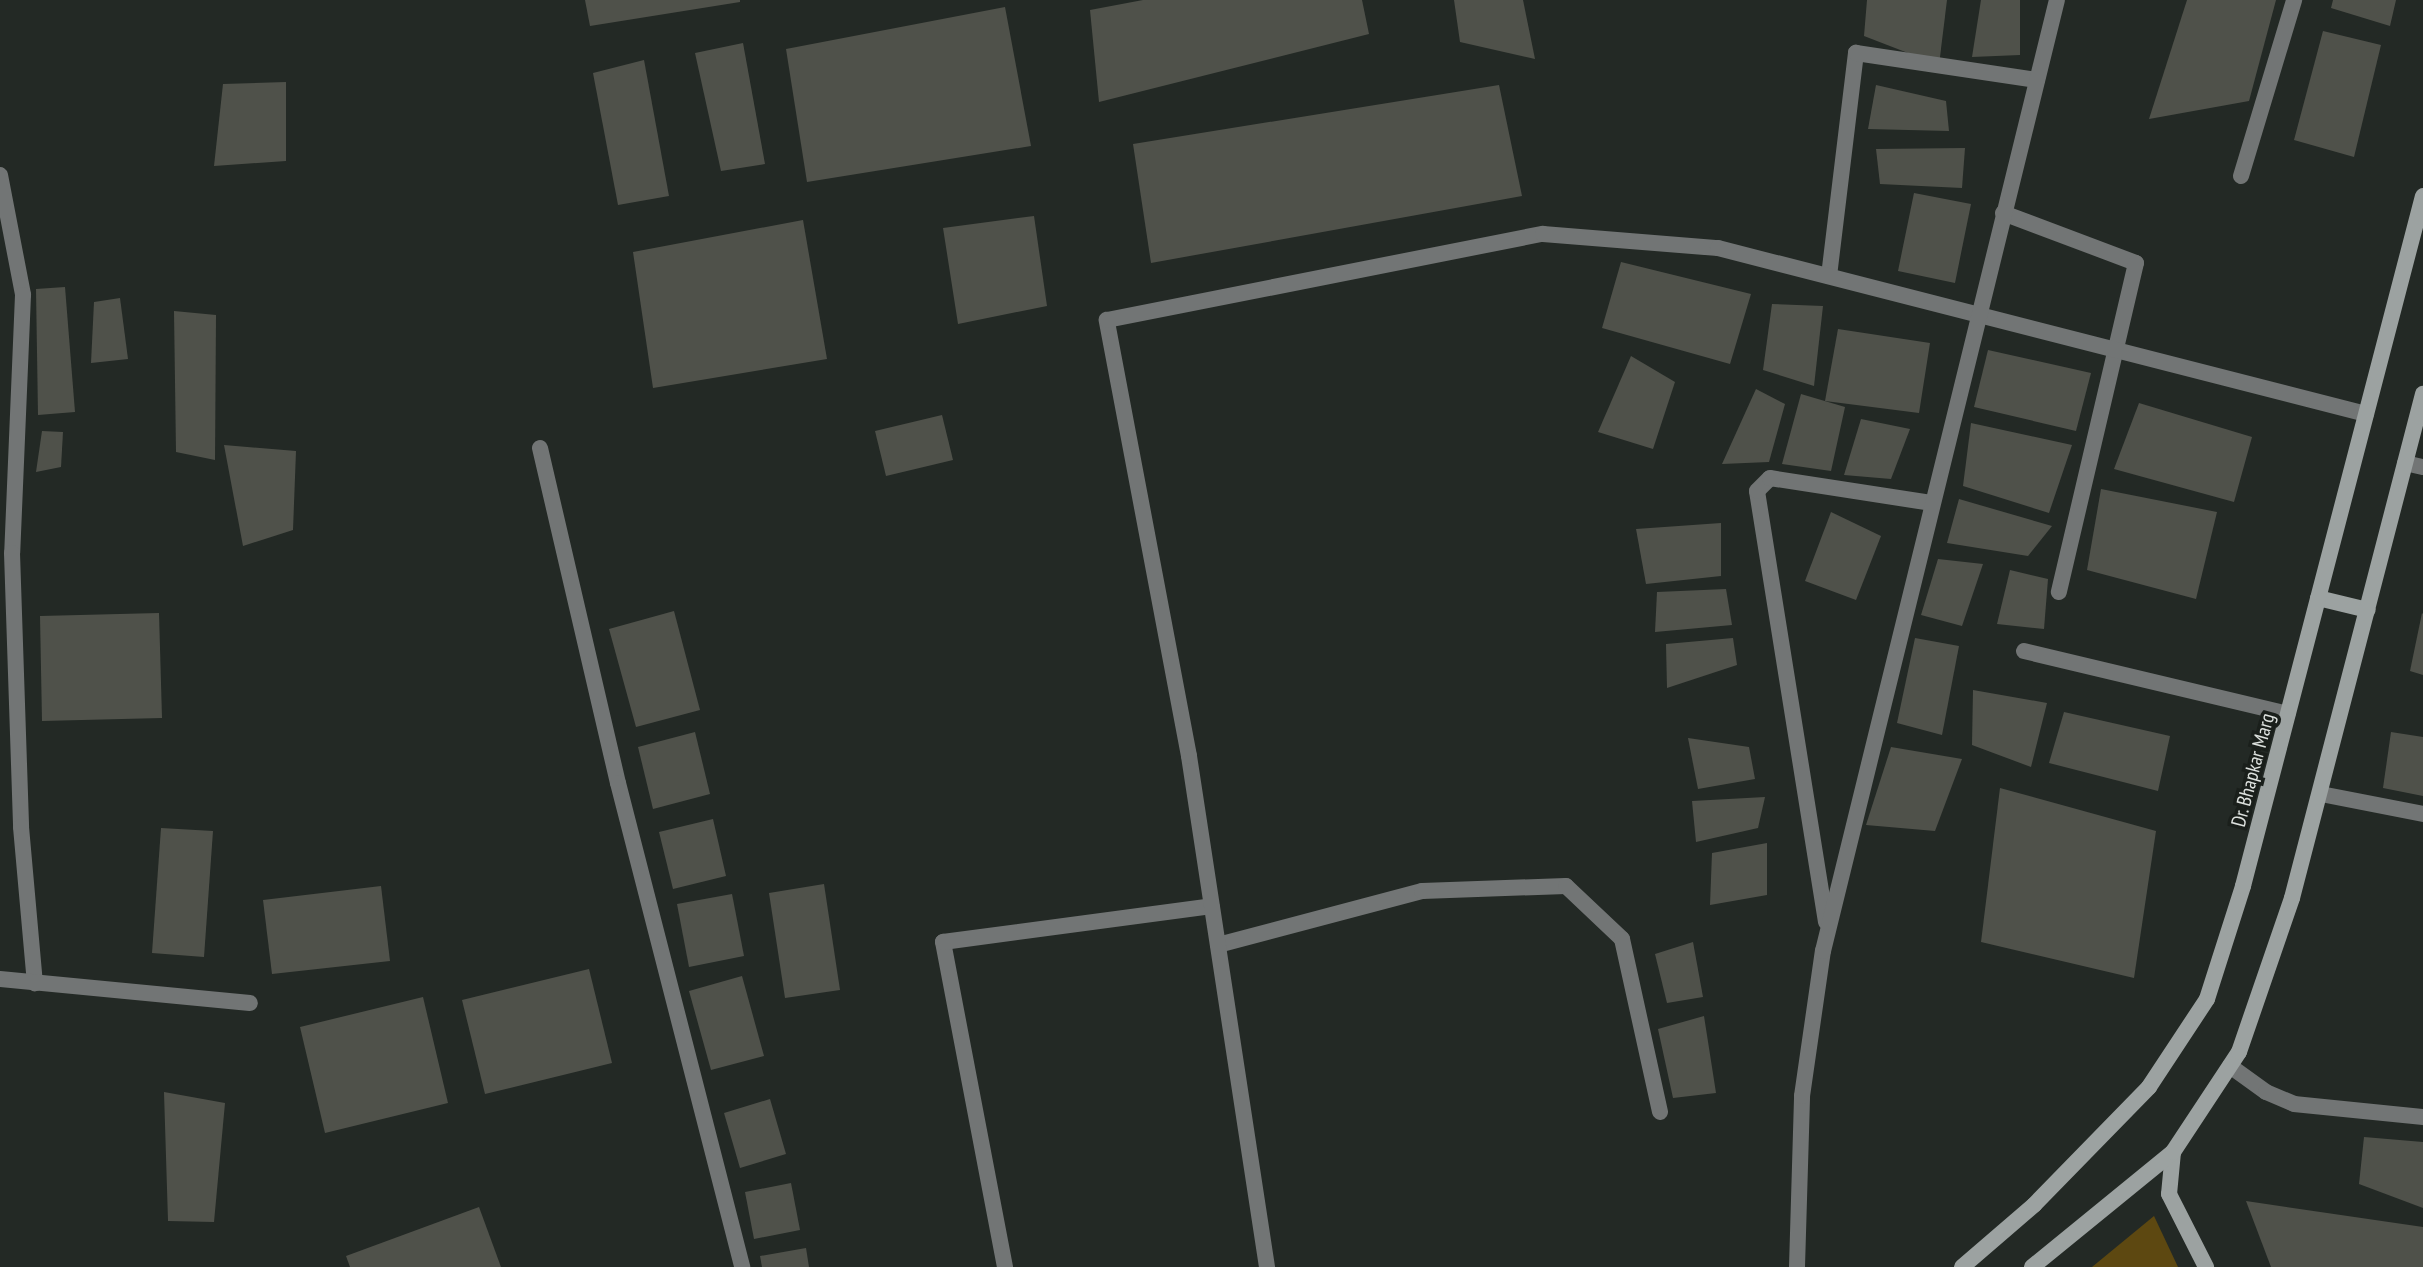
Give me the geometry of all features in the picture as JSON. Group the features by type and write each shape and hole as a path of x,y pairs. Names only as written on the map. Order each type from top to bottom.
{"main road":[{"name":"Dr. Bhapkar Marg","path":"1962,1267 2034,1205 2149,1087 2207,999 2288,714 2423,196"},
{"path":"2032,1267 2173,1152 2230,1066 2292,898 2423,394"},
{"path":"2318,598 2368,610"},
{"path":"2173,1152 2169,1194 2206,1267"}],"street":[{"path":"1797,1267 1802,1096 1827,932 1977,314 2057,0"},
{"path":"2241,176 2294,0"},
{"path":"1829,276 1856,53 2037,80"},
{"path":"0,175 23,295 12,553 21,827 35,983"},
{"path":"2003,213 2136,263 2059,592"},
{"path":"1267,1267 1212,906 1107,320 1543,234 1718,248 2366,414"},
{"path":"540,448 618,783 742,1267"},
{"path":"2405,463 2423,467"},
{"path":"1827,932 1757,491 1770,478 1931,503"},
{"path":"2024,651 2288,714"},
{"path":"2321,794 2423,814"},
{"path":"1218,945 1422,891 1566,886 1622,939 1660,1112"},
{"path":"1005,1267 943,942 1212,906"},
{"path":"0,979 250,1003"},
{"path":"2230,1066 2266,1092 2294,1104 2423,1117"}],"shaded area":[{"path":"2154,1216 2178,1267 2092,1267"}],"building":[{"path":"585,0 740,0 740,2 590,26"},
{"path":"1143,0 1362,0 1369,34 1099,102 1090,10"},
{"path":"1454,0 1523,0 1535,59 1460,42"},
{"path":"1867,0 1947,0 1939,65 1864,36"},
{"path":"1981,0 2020,0 2020,55 1972,57"},
{"path":"2187,0 2276,0 2249,101 2149,119"},
{"path":"2333,0 2396,0 2390,26 2331,8"},
{"path":"1005,7 1031,146 807,182 786,49"},
{"path":"2323,31 2381,45 2354,157 2294,140"},
{"path":"743,43 765,164 721,171 695,53"},
{"path":"644,60 669,196 618,205 593,73"},
{"path":"286,82 286,161 214,166 223,84"},
{"path":"1499,85 1522,196 1151,263 1133,144"},
{"path":"1876,85 1946,101 1949,131 1868,129"},
{"path":"1965,148 1962,188 1880,184 1876,149"},
{"path":"1914,193 1971,204 1955,283 1898,271"},
{"path":"1034,216 1047,306 958,324 943,228"},
{"path":"803,220 827,359 653,388 633,252"},
{"path":"1621,262 1751,294 1730,364 1602,328"},
{"path":"65,287 75,412 38,415 36,289"},
{"path":"120,298 128,359 91,363 94,302"},
{"path":"1772,304 1823,306 1814,386 1763,370"},
{"path":"174,311 216,315 215,460 176,452"},
{"path":"1838,329 1930,343 1919,413 1825,401"},
{"path":"1988,350 2091,373 2076,431 1974,407"},
{"path":"1631,356 1675,382 1653,449 1598,432"},
{"path":"1756,389 1785,404 1769,462 1722,464"},
{"path":"1801,394 1845,407 1831,471 1782,464"},
{"path":"2139,403 2252,437 2234,502 2114,469"},
{"path":"942,415 953,460 886,476 875,431"},
{"path":"1861,419 1910,429 1891,479 1844,475"},
{"path":"1971,423 2072,445 2049,513 1963,486"},
{"path":"42,431 63,432 61,467 36,472"},
{"path":"224,445 296,451 293,530 243,546"},
{"path":"2101,489 2217,512 2196,599 2087,570"},
{"path":"1959,499 2052,526 2028,556 1947,543"},
{"path":"1831,512 1881,536 1856,600 1805,581"},
{"path":"1721,523 1721,576 1646,584 1636,529"},
{"path":"1938,559 1983,564 1962,626 1921,615"},
{"path":"2010,570 2048,579 2044,629 1997,624"},
{"path":"1726,589 1732,625 1655,632 1657,592"},
{"path":"674,611 700,710 636,727 609,629"},
{"path":"159,613 162,718 42,721 40,616"},
{"path":"2423,614 2423,675 2410,671"},
{"path":"1733,638 1737,665 1667,688 1666,644"},
{"path":"1915,638 1959,646 1942,735 1897,723"},
{"path":"1973,690 2047,703 2031,767 1972,745"},
{"path":"2064,712 2170,736 2158,791 2049,763"},
{"path":"695,732 710,794 653,809 638,747"},
{"path":"2391,732 2423,737 2423,796 2383,788"},
{"path":"1688,738 1749,747 1755,779 1698,789"},
{"path":"1891,747 1962,759 1935,831 1866,825"},
{"path":"2000,788 2156,831 2134,978 1981,942"},
{"path":"1765,797 1758,828 1696,842 1692,801"},
{"path":"713,819 726,876 673,889 659,832"},
{"path":"161,828 213,831 204,957 152,953"},
{"path":"1767,843 1767,895 1710,905 1712,853"},
{"path":"824,884 840,990 785,998 769,893"},
{"path":"381,886 390,961 272,974 263,900"},
{"path":"732,894 744,956 689,967 677,904"},
{"path":"1693,942 1703,997 1667,1003 1655,954"},
{"path":"589,969 612,1063 485,1094 462,1000"},
{"path":"742,976 764,1056 711,1070 689,991"},
{"path":"423,997 448,1103 325,1133 300,1027"},
{"path":"1704,1016 1716,1093 1673,1098 1658,1029"},
{"path":"164,1092 225,1103 214,1222 168,1221"},
{"path":"770,1099 786,1154 740,1168 724,1113"},
{"path":"2364,1137 2423,1142 2423,1208 2359,1184"},
{"path":"791,1183 800,1230 754,1239 745,1192"},
{"path":"2246,1201 2423,1227 2423,1267 2271,1267"},
{"path":"479,1207 501,1267 350,1267 346,1256"},
{"path":"806,1248 809,1267 762,1267 760,1256"}]}
